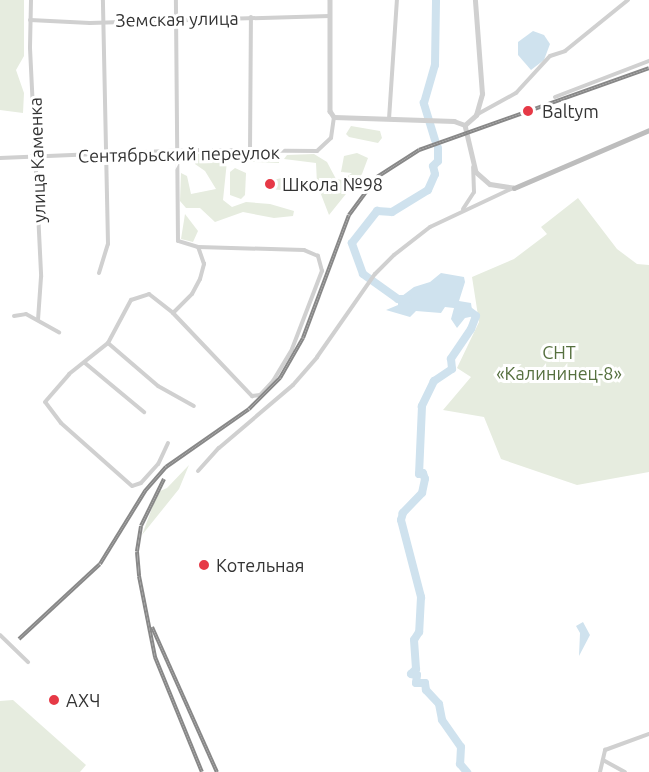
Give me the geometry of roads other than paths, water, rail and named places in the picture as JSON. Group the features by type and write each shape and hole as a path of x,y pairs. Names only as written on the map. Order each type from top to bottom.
{"main road":[{"path":"514,188 649,130"}],"street":[{"name":"улица Каменка","path":"32,0 30,20 38,156 41,277 38,321"},
{"path":"99,273 108,244 102,0"},
{"path":"168,443 158,464 135,486 67,429 45,402 69,374 108,343 127,305 136,297 154,296 252,396 266,390 292,349 322,271 318,256 295,248 198,247 178,241 176,0"},
{"path":"330,0 330,111 334,117 439,121 465,125"},
{"path":"389,120 398,0"},
{"path":"475,0 482,94 476,115"},
{"path":"465,125 476,115 516,93 550,56 566,51 628,0"},
{"name":"Земская улица","path":"30,20 330,16"},
{"name":"Земская улица","path":"250,17 250,151"},
{"path":"555,97 649,61"},
{"name":"Сентябрьский переулок","path":"0,158 106,156 176,151 317,151 331,138 334,117"},
{"path":"460,212 474,192 465,125"},
{"path":"472,167 490,184 514,188"},
{"path":"198,471 219,448 293,385 317,357 375,274 410,240 460,212 514,188"},
{"path":"173,313 192,294 200,279 204,264 198,247"},
{"path":"14,316 26,314 59,332"},
{"path":"108,343 158,386 194,406"},
{"path":"85,363 144,412"},
{"path":"0,635 28,662"},
{"path":"600,772 605,750 649,734"},
{"path":"603,760 625,772"}],"water":[{"path":"533,31 544,35 550,44 544,60 531,70 518,55 518,42"},
{"path":"441,273 464,277 465,282 459,301 471,303 472,310 470,317 465,318 457,328 451,319 454,308 445,307 441,313 416,311 410,317 386,310 398,305 398,299 414,287 430,282"},
{"path":"583,622 590,635 579,656 580,633 576,626"}],"waterway":[{"path":"435,140 424,103 435,65 436,0"},
{"path":"408,299 398,299 363,274 352,243 377,211 392,212 428,190 435,174 433,166 438,161 438,148"},
{"path":"464,307 476,316 471,329 451,359 452,369 434,381 422,406 419,474 423,473 425,479 422,493 403,513 401,520 421,597 419,632 414,640 416,669 411,674 417,675 416,683 425,683 426,690 439,704 442,720 461,747 460,764 467,772"}],"railway":[{"path":"19,639 100,564 145,491 166,467 249,409 280,378 303,338 349,215 377,177 419,150 649,68"},
{"path":"164,479 141,526 137,552 139,576 155,657 202,772"},
{"path":"152,627 217,772"}],"place":[{"name":"Baltym","path":"528,111"},
{"name":"Школа №98","path":"270,184"},
{"name":"Котельная","path":"204,565"},
{"name":"АХЧ","path":"54,700"}],"park label":[{"name":"СНТ «Калининец-8»","path":"559,364"}]}
